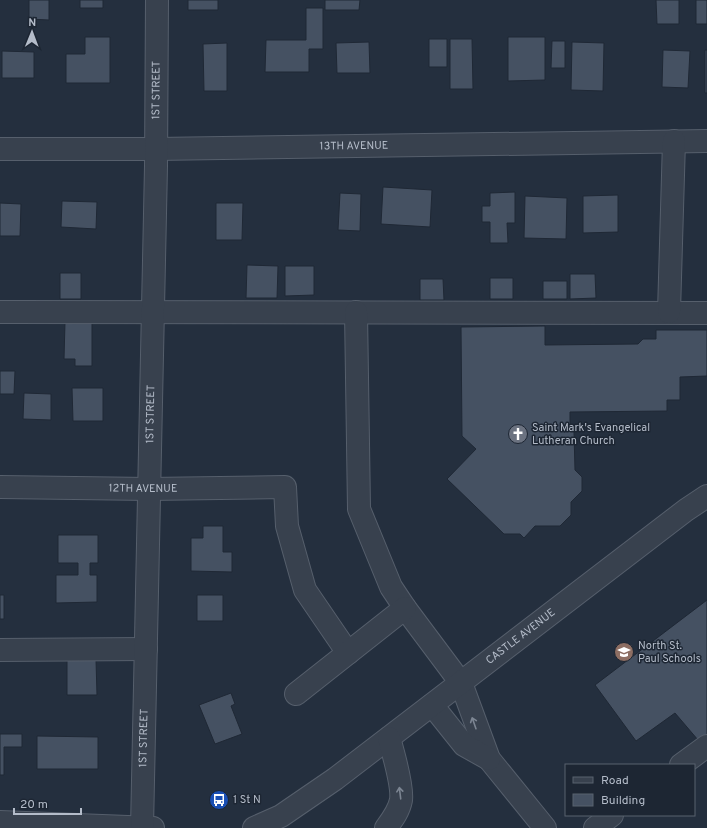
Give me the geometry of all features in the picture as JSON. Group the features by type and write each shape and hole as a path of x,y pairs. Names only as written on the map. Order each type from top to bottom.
{"street":[{"name":"1ST STREET","path":"146,828 146,649 156,149 157,0"},
{"path":"669,312 674,141"},
{"name":"13TH AVENUE","path":"0,149 156,149 707,141"},
{"path":"0,312 707,313"},
{"path":"356,312 359,509 391,587 404,608 461,683 489,759 545,828"},
{"name":"12TH AVENUE","path":"0,487 149,489 285,487 287,526 305,590 348,653"},
{"name":"CASTLE AVENUE","path":"254,828 281,816 335,779 686,510 707,496"},
{"path":"296,694 404,608"},
{"path":"0,650 146,649"},
{"path":"432,705 464,745 489,759"},
{"path":"386,828 396,815 401,800 396,764 389,738"},
{"path":"682,764 707,746"},
{"path":"595,828 611,816"},
{"path":"0,822 146,828"}],"building":[{"path":"29,0 49,0 49,20 29,19"},
{"path":"80,0 103,0 103,8 80,8"},
{"path":"188,0 218,0 218,10 188,10"},
{"path":"325,0 360,0 359,10 325,10"},
{"path":"656,0 679,0 679,24 657,24"},
{"path":"696,0 707,0 707,24 696,24"},
{"path":"306,8 323,8 323,49 309,49 309,72 265,72 266,40 306,40"},
{"path":"85,37 110,37 110,83 66,83 66,54 85,54"},
{"path":"508,37 545,37 545,80 508,81"},
{"path":"429,39 447,39 447,67 429,67"},
{"path":"450,39 472,39 473,89 450,89"},
{"path":"552,41 565,41 565,68 551,68"},
{"path":"369,42 370,73 337,73 336,43"},
{"path":"572,42 604,43 603,91 571,90"},
{"path":"227,43 227,91 204,91 203,44"},
{"path":"663,50 690,51 688,88 662,87"},
{"path":"705,50 707,50 707,93 705,93"},
{"path":"2,51 34,52 34,78 2,78"},
{"path":"383,187 432,190 430,227 381,224"},
{"path":"515,192 515,223 507,223 508,243 490,243 490,222 482,222 482,206 490,206 490,193"},
{"path":"340,193 361,194 360,231 338,230"},
{"path":"618,195 618,232 583,233 583,196"},
{"path":"525,196 567,198 566,239 524,238"},
{"path":"62,201 97,202 96,229 61,227"},
{"path":"0,203 21,204 20,236 0,236"},
{"path":"216,203 243,203 242,240 216,240"},
{"path":"247,265 278,266 277,298 246,298"},
{"path":"285,266 314,266 314,295 285,296"},
{"path":"60,273 81,273 81,299 60,299"},
{"path":"570,274 595,274 596,298 570,299"},
{"path":"490,278 513,278 513,299 490,299"},
{"path":"420,279 443,279 444,300 420,300"},
{"path":"543,281 567,281 567,299 543,299"},
{"path":"65,322 92,323 92,366 75,366 75,359 64,359"},
{"name":"Saint Mark's Evangelical Lutheran Church","path":"545,326 545,345 638,344 643,339 656,339 656,330 707,330 707,376 680,377 680,400 667,400 667,411 570,412 570,428 574,432 575,470 582,477 582,491 571,502 571,515 560,526 535,526 524,538 520,534 504,534 447,479 476,449 462,436 461,327"},
{"path":"0,371 15,371 14,394 0,394"},
{"path":"72,388 103,388 103,421 73,421"},
{"path":"24,393 51,394 51,420 23,419"},
{"path":"203,526 223,526 223,552 232,552 232,572 191,571 191,538 203,538"},
{"path":"58,535 98,535 98,563 90,563 90,575 97,575 97,602 56,603 56,575 78,575 78,563 58,563"},
{"path":"0,595 4,595 4,619 0,619"},
{"path":"197,595 223,595 223,621 197,621"},
{"path":"707,600 707,744 704,747 675,713 636,741 595,685"},
{"path":"67,660 96,660 97,695 67,695"},
{"path":"231,693 235,704 231,706 242,734 215,744 199,705"},
{"path":"0,734 22,734 22,747 4,747 4,775 0,775"},
{"path":"37,736 98,737 98,769 37,769"}],"place":[{"name":"Saint Mark's Evangelical Lutheran Church","path":"518,434"},
{"name":"North St. Paul Schools","path":"624,652"},
{"name":"1 St N","path":"219,800"}]}
